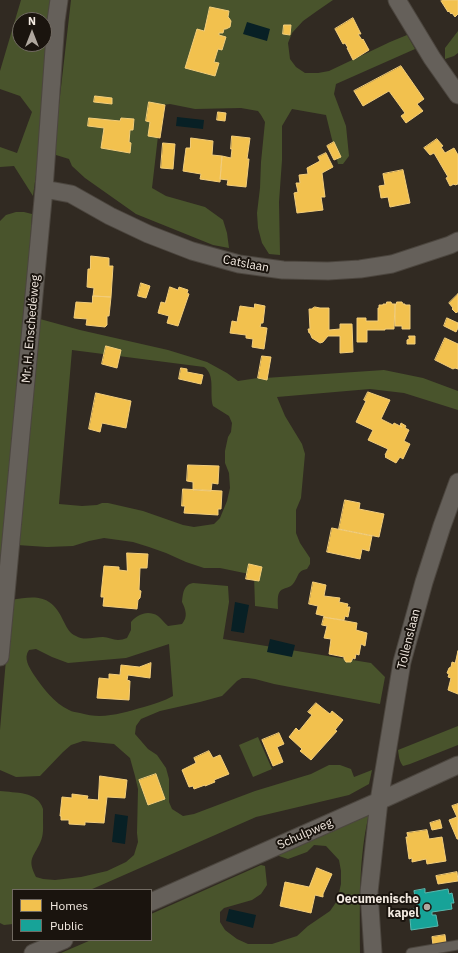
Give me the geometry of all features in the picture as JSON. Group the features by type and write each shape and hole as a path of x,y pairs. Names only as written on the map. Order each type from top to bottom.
{"street":[{"name":"Mr. H. Enschedéweg","path":"0,657 44,189 56,21 59,0"},
{"path":"397,0 432,58 458,95"},
{"name":"Catslaan","path":"44,189 71,194 110,216 148,234 192,252 239,264 283,270 328,271 360,269 392,264 458,241"},
{"name":"Tollenslaan","path":"373,953 369,892 379,801 402,662 424,582 458,482"},
{"name":"Schulpweg","path":"152,902 458,765"},
{"path":"33,953 62,941"}],"lane":[{"path":"411,953 458,946"}],"green space":[{"path":"21,0 52,0 51,12 17,12"},
{"path":"71,0 333,0 303,21 292,33 288,43 290,59 296,67 305,73 329,71 407,35 415,49 336,84 334,94 346,126 349,156 343,164 338,164 326,115 292,109 282,126 282,160 279,202 280,255 269,254 262,243 258,228 257,213 265,122 258,111 241,108 195,109 170,104 162,105 152,188 166,196 205,207 223,220 229,248 213,245 136,214 85,178 72,166 69,159 56,155 54,148"},
{"path":"12,30 12,52 48,52 39,153 33,196 14,166 0,167 0,147 17,153 32,112 20,96 0,89 0,71"},
{"path":"458,31 458,53 445,59 445,48"},
{"path":"16,212 32,214 23,350 0,600 0,221 6,215"},
{"path":"40,319 80,330 168,350 207,362 238,381 258,378 384,370 423,378 458,391 458,410 404,393 370,389 277,397 285,416 302,444 305,454 301,498 296,510 296,533 300,543 310,558 310,564 307,569 299,573 292,585 279,593 278,609 255,606 254,575 220,568 204,568 133,542 104,538 73,546 47,547 17,545","holes":["72,350 204,367 208,370 211,379 213,406 229,416 232,423 231,432 228,437 225,451 225,463 229,473 230,488 227,501 220,518 214,524 194,527 183,525 143,511 108,503 82,506 59,504"]},
{"path":"193,583 228,586 229,602 223,639 371,663 385,677 380,704 255,679 242,678 222,696 160,711 141,719 136,726 135,734 148,749 157,755 166,768 169,779 169,802 172,809 183,816 194,814 255,791 311,774 329,765 340,765 351,769 354,777 372,770 369,784 349,795 256,817 92,889 12,889 12,924 4,925 0,923 0,791 31,796 40,803 43,809 42,837 31,862 36,877 55,880 81,877 107,871 126,862 134,855 138,842 138,789 135,776 130,758 114,744 83,741 71,745 40,776 16,777 0,770 0,730 11,600 29,598 43,599 54,606 70,632 74,635 82,638 107,637 114,640 119,640 127,638 131,630 131,622 143,614 154,614 168,626 182,624 186,616 182,602 183,593 187,586","holes":["169,644 173,696 163,701 105,716 88,715 72,711 58,703 41,685 29,666 27,653 29,650 36,649 68,663 126,658"]},
{"path":"458,726 458,745 403,766 399,758 398,750"},
{"path":"258,737 272,769 253,777 239,745"},
{"path":"370,810 363,845 360,899 360,953 61,953 89,941 152,941 152,914 261,865 265,866 267,885 261,894 252,900 224,908 220,912 220,922 225,930 237,939 248,944 272,944 297,936 308,926 330,911 337,901 341,884 339,860 326,846 314,845 307,852 288,859 279,856 267,842"}],"water":[{"path":"247,22 270,29 267,41 243,34"},
{"path":"177,117 204,120 203,129 176,126"},
{"path":"235,602 249,605 244,633 231,631"},
{"path":"270,639 295,645 292,657 267,652"},
{"path":"115,814 128,816 125,844 112,842"},
{"path":"229,909 256,915 253,928 226,921"}],"building: Homes":[{"path":"458,0 458,14 455,17 452,13 451,14 449,11 448,12 441,1"},
{"path":"210,7 229,11 228,17 231,21 230,27 224,29 223,33 219,33 219,35 226,37 222,50 218,49 214,62 219,63 215,76 185,68 197,29 204,31"},
{"path":"353,18 361,34 358,34 362,40 363,39 369,50 353,60 348,48 345,43 343,44 335,29"},
{"path":"284,25 291,25 290,35 283,34"},
{"path":"401,66 424,99 417,104 423,111 406,123 401,116 405,113 389,91 363,106 354,91"},
{"path":"95,96 112,98 112,104 94,102"},
{"path":"149,102 165,105 160,138 148,136 150,122 146,121"},
{"path":"218,112 226,113 225,121 217,120"},
{"path":"89,118 120,121 121,118 134,119 133,130 130,130 130,153 101,148 104,128 88,126"},
{"path":"232,136 250,138 247,159 249,159 246,187 227,185 228,180 220,179 222,156 231,158"},
{"path":"191,138 213,141 212,155 222,156 220,182 200,179 201,174 183,171 186,148 190,148"},
{"path":"437,139 443,146 441,147 445,153 454,148 458,155 458,184 450,186 446,178 448,177 434,153 430,155 424,148"},
{"path":"334,142 341,157 334,160 327,146"},
{"path":"163,143 175,144 173,169 161,168"},
{"path":"326,153 333,167 322,173 325,197 321,197 323,210 297,213 294,193 298,192 296,183 300,183 299,175 308,174 307,168 320,161 318,157"},
{"path":"403,170 410,203 390,207 388,197 381,198 379,186 385,185 383,174"},
{"path":"91,256 109,258 109,266 113,266 111,297 93,296 94,288 87,287 88,269 90,269"},
{"path":"141,283 150,286 146,298 138,296"},
{"path":"170,287 178,290 179,287 188,290 187,293 189,294 178,326 167,323 169,316 158,313 161,302 165,303"},
{"path":"458,294 458,312 456,313 449,303"},
{"path":"93,296 111,297 109,316 107,316 107,325 105,327 86,325 87,319 74,318 76,302 92,303"},
{"path":"387,302 395,304 394,329 367,330 367,342 357,342 357,318 366,318 366,321 378,321 379,305 386,304"},
{"path":"397,302 410,305 410,329 402,329 402,326 395,326 395,304"},
{"path":"255,304 265,306 263,323 261,323 260,327 267,328 264,349 252,347 253,339 246,338 246,335 230,333 232,321 237,322 240,306 254,308"},
{"path":"315,307 329,308 329,330 340,329 340,324 352,324 353,352 340,353 340,336 328,336 323,342 320,343 312,338 308,329 310,329 309,309"},
{"path":"447,318 458,323 456,332 444,326"},
{"path":"409,336 415,336 415,344 407,344"},
{"path":"445,338 458,344 458,369 453,369 435,360"},
{"path":"106,346 121,350 117,368 102,364"},
{"path":"262,356 271,357 267,380 258,378"},
{"path":"181,368 187,369 187,372 203,375 201,384 179,379"},
{"path":"368,392 390,400 381,419 393,425 394,423 400,426 401,423 409,430 404,441 410,444 403,459 400,457 396,463 385,457 388,449 368,440 373,430 356,422 366,401 364,400"},
{"path":"96,393 131,401 126,428 102,423 100,432 89,429"},
{"path":"188,465 219,466 218,484 212,483 211,491 193,490 193,482 187,481"},
{"path":"183,489 222,491 221,509 218,509 218,515 184,513 185,506 182,506"},
{"path":"345,500 360,503 359,509 384,514 379,537 339,529"},
{"path":"332,528 372,536 369,551 362,549 360,559 327,552"},
{"path":"127,553 148,554 147,568 140,568 139,590 141,591 137,609 103,606 104,597 101,597 101,595 104,566 119,567 119,570 127,571"},
{"path":"249,564 262,567 259,581 246,579"},
{"path":"313,582 326,585 324,596 340,598 339,602 348,604 347,607 350,607 348,617 345,616 344,620 328,618 316,614 318,606 309,604"},
{"path":"324,617 357,623 356,630 367,633 365,646 361,644 359,655 356,654 355,659 353,658 351,662 346,662 344,657 329,654 331,639 324,638 327,626 322,625"},
{"path":"458,651 458,694 448,690 451,678 448,677 449,674 447,673 452,662 455,663"},
{"path":"151,663 150,678 128,675 127,680 130,681 129,700 97,698 99,678 109,679 109,674 120,675 121,665 139,667"},
{"path":"316,703 330,714 332,711 343,720 335,730 337,731 311,760 300,751 302,749 289,737 296,728 299,731 312,715 308,712"},
{"path":"279,733 284,744 277,747 283,762 273,766 262,740"},
{"path":"209,751 213,758 220,755 229,774 214,780 215,782 205,786 194,789 193,786 189,787 182,770 196,763 194,758"},
{"path":"156,774 165,799 148,805 139,780"},
{"path":"100,776 127,780 125,798 107,797 104,823 85,822 85,825 69,824 69,820 61,820 62,797 72,798 72,794 88,796 87,799 98,800"},
{"path":"458,804 457,839 449,820 457,817 452,806"},
{"path":"440,820 442,828 432,830 430,823"},
{"path":"427,830 429,839 442,837 446,861 427,864 426,859 412,862 412,858 409,859 406,837 408,837 407,833"},
{"path":"317,868 332,874 323,897 315,895 311,913 280,906 285,882 309,887"},
{"path":"457,872 458,881 438,884 436,876"},
{"path":"445,935 446,943 433,945 432,937"}],"building: Public":[{"path":"425,889 425,893 448,889 449,894 452,893 454,903 451,903 452,909 432,912 432,915 436,915 438,926 411,930 410,919 412,919 410,909 417,908 414,891"}],"place":[{"name":"Oecumenische kapel","path":"427,907"}]}
